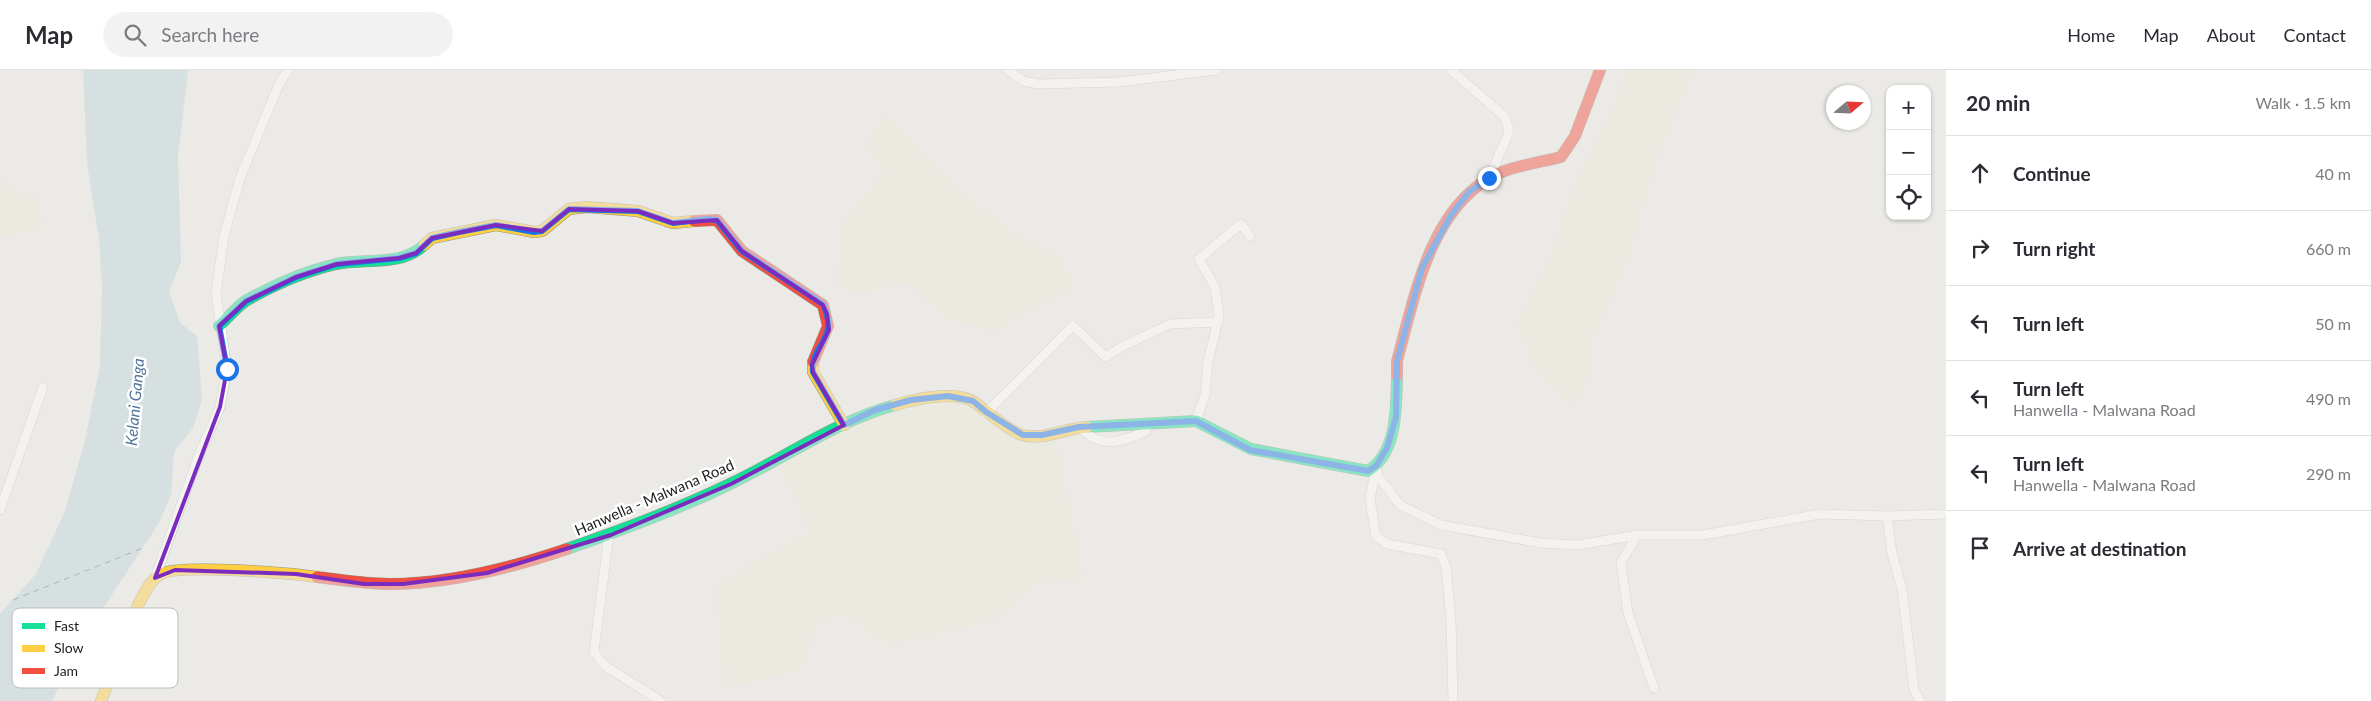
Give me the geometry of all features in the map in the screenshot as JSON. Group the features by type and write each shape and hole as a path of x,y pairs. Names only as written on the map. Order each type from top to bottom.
{"street":[{"path":"137,608 141,597 155,578 199,455 220,407 227,369 219,326 216,293 226,228 240,178 279,84 288,70"},
{"path":"1008,70 1024,81 1039,84 1119,82 1216,70"},
{"path":"1451,70 1504,117 1509,132 1489,178"},
{"path":"1453,701 1451,620 1446,567 1441,554 1387,544 1376,536 1370,499 1376,466 1387,448 1396,417 1397,361 1422,268 1451,215 1469,192 1489,178 1502,172 1561,157 1574,136 1600,70"},
{"path":"219,326 246,301 296,277 337,264 399,258 416,253 432,238 459,232 496,225 534,232 542,231 569,209 587,208 638,211 673,223 708,219 717,220 742,251 760,265 823,304 827,314 829,330 812,365 813,372 844,425"},
{"path":"1250,236 1242,224 1199,259 1215,287 1219,316 1208,362 1205,395 1196,421 1250,450 1288,458 1318,461 1352,469 1368,471 1376,466"},
{"path":"986,412 1073,326 1106,357 1123,346 1170,324 1218,322"},
{"path":"0,510 43,387"},
{"name":"Hanwella - Malwana Road","path":"155,578 164,572 175,570 296,574 364,584 403,584 487,574 548,557 608,534 610,535 731,484 784,454 875,410 911,400 948,396 973,401 986,412 1023,435 1042,435 1079,427 1196,421"},
{"path":"1079,427 1088,435 1102,442 1115,443 1146,432 1149,423"},
{"path":"1376,466 1378,476 1400,505 1441,525 1541,543 1578,545 1637,536 1703,535 1820,514 1887,516 1946,514"},
{"path":"1887,516 1892,553 1902,589 1914,689 1920,701"},
{"path":"608,534 594,652 604,666 661,701"},
{"path":"1637,536 1621,563 1628,613 1654,688"},
{"path":"101,701 107,688"}],"highlighted area":[{"path":"569,209 638,211 673,223 717,220 742,251 823,305 827,314 829,330 812,365 813,372 844,425 731,484 611,535 487,573 403,584 364,584 296,574 175,570 155,578 220,407 227,369 219,326 246,301 296,277 337,264 399,258 416,253 432,238 496,225 542,231"}],"shaded area":[{"path":"1625,70 1697,70 1681,98 1654,168 1625,269 1594,335 1586,387 1572,406 1534,368 1517,325 1555,244 1571,191 1617,101"},
{"path":"886,114 963,195 1013,231 1061,257 1075,287 994,332 947,319 906,282 860,294 835,284 844,222 885,169 865,145"},
{"path":"0,179 9,184 15,195 32,192 35,195 45,227 28,233 0,237"},
{"path":"948,400 971,405 1022,439 1056,436 1084,580 1036,583 996,620 889,645 842,614 817,627 801,669 723,689 715,583 808,533 801,507 776,463 876,414 912,404"}],"water":[{"name":"Kelani Ganga","path":"83,70 188,70 178,157 181,262 169,291 180,323 197,336 202,400 193,428 174,452 171,495 159,523 103,608 12,608 12,688 58,688 52,701 0,701 0,614 36,574 65,511 85,440 100,365 102,287 99,239 87,163"}],"ferry route":[{"path":"13,600 143,548"}],"traffic: fast":[{"path":"219,326 247,300 290,279 336,264 394,259 415,252 424,245"},
{"path":"1087,427 1196,421 1251,449 1368,471 1378,463 1390,441 1395,415 1397,376"},
{"path":"567,549 670,511 750,474 852,420 895,405"}],"traffic: slow":[{"path":"424,245 432,238 496,225 534,232 542,231 569,209 587,207 638,211 673,223 694,221"},
{"path":"813,362 813,372 844,425"},
{"path":"895,405 935,397 966,398 1009,428 1022,435 1029,436 1046,435 1087,427"},
{"path":"137,608 150,584 161,574 172,571 261,572 317,577"},
{"path":"101,701 106,688"}],"traffic: jam":[{"path":"1397,376 1397,361 1418,285 1427,260 1451,213 1468,194 1488,179 1514,168 1561,157 1575,136 1600,70"},
{"path":"694,221 717,220 742,251 823,305 828,326 813,362"},
{"path":"317,577 381,584 435,581 480,574 567,549"}],"route":[{"path":"227,369 219,326 246,301 296,277 337,264 399,258 416,253 432,238 496,225 534,232 542,231 569,209 587,208 638,211 673,223 708,219 717,220 727,230 742,251 760,265 823,304 827,314 829,330 812,365 813,372 824,394 844,425 875,410 911,400 948,396 973,401 986,412 1023,435 1042,435 1079,427 1196,421 1250,450 1368,471 1376,466 1387,448 1396,417 1397,361 1414,305 1422,268 1451,215 1469,192 1489,178"}]}
